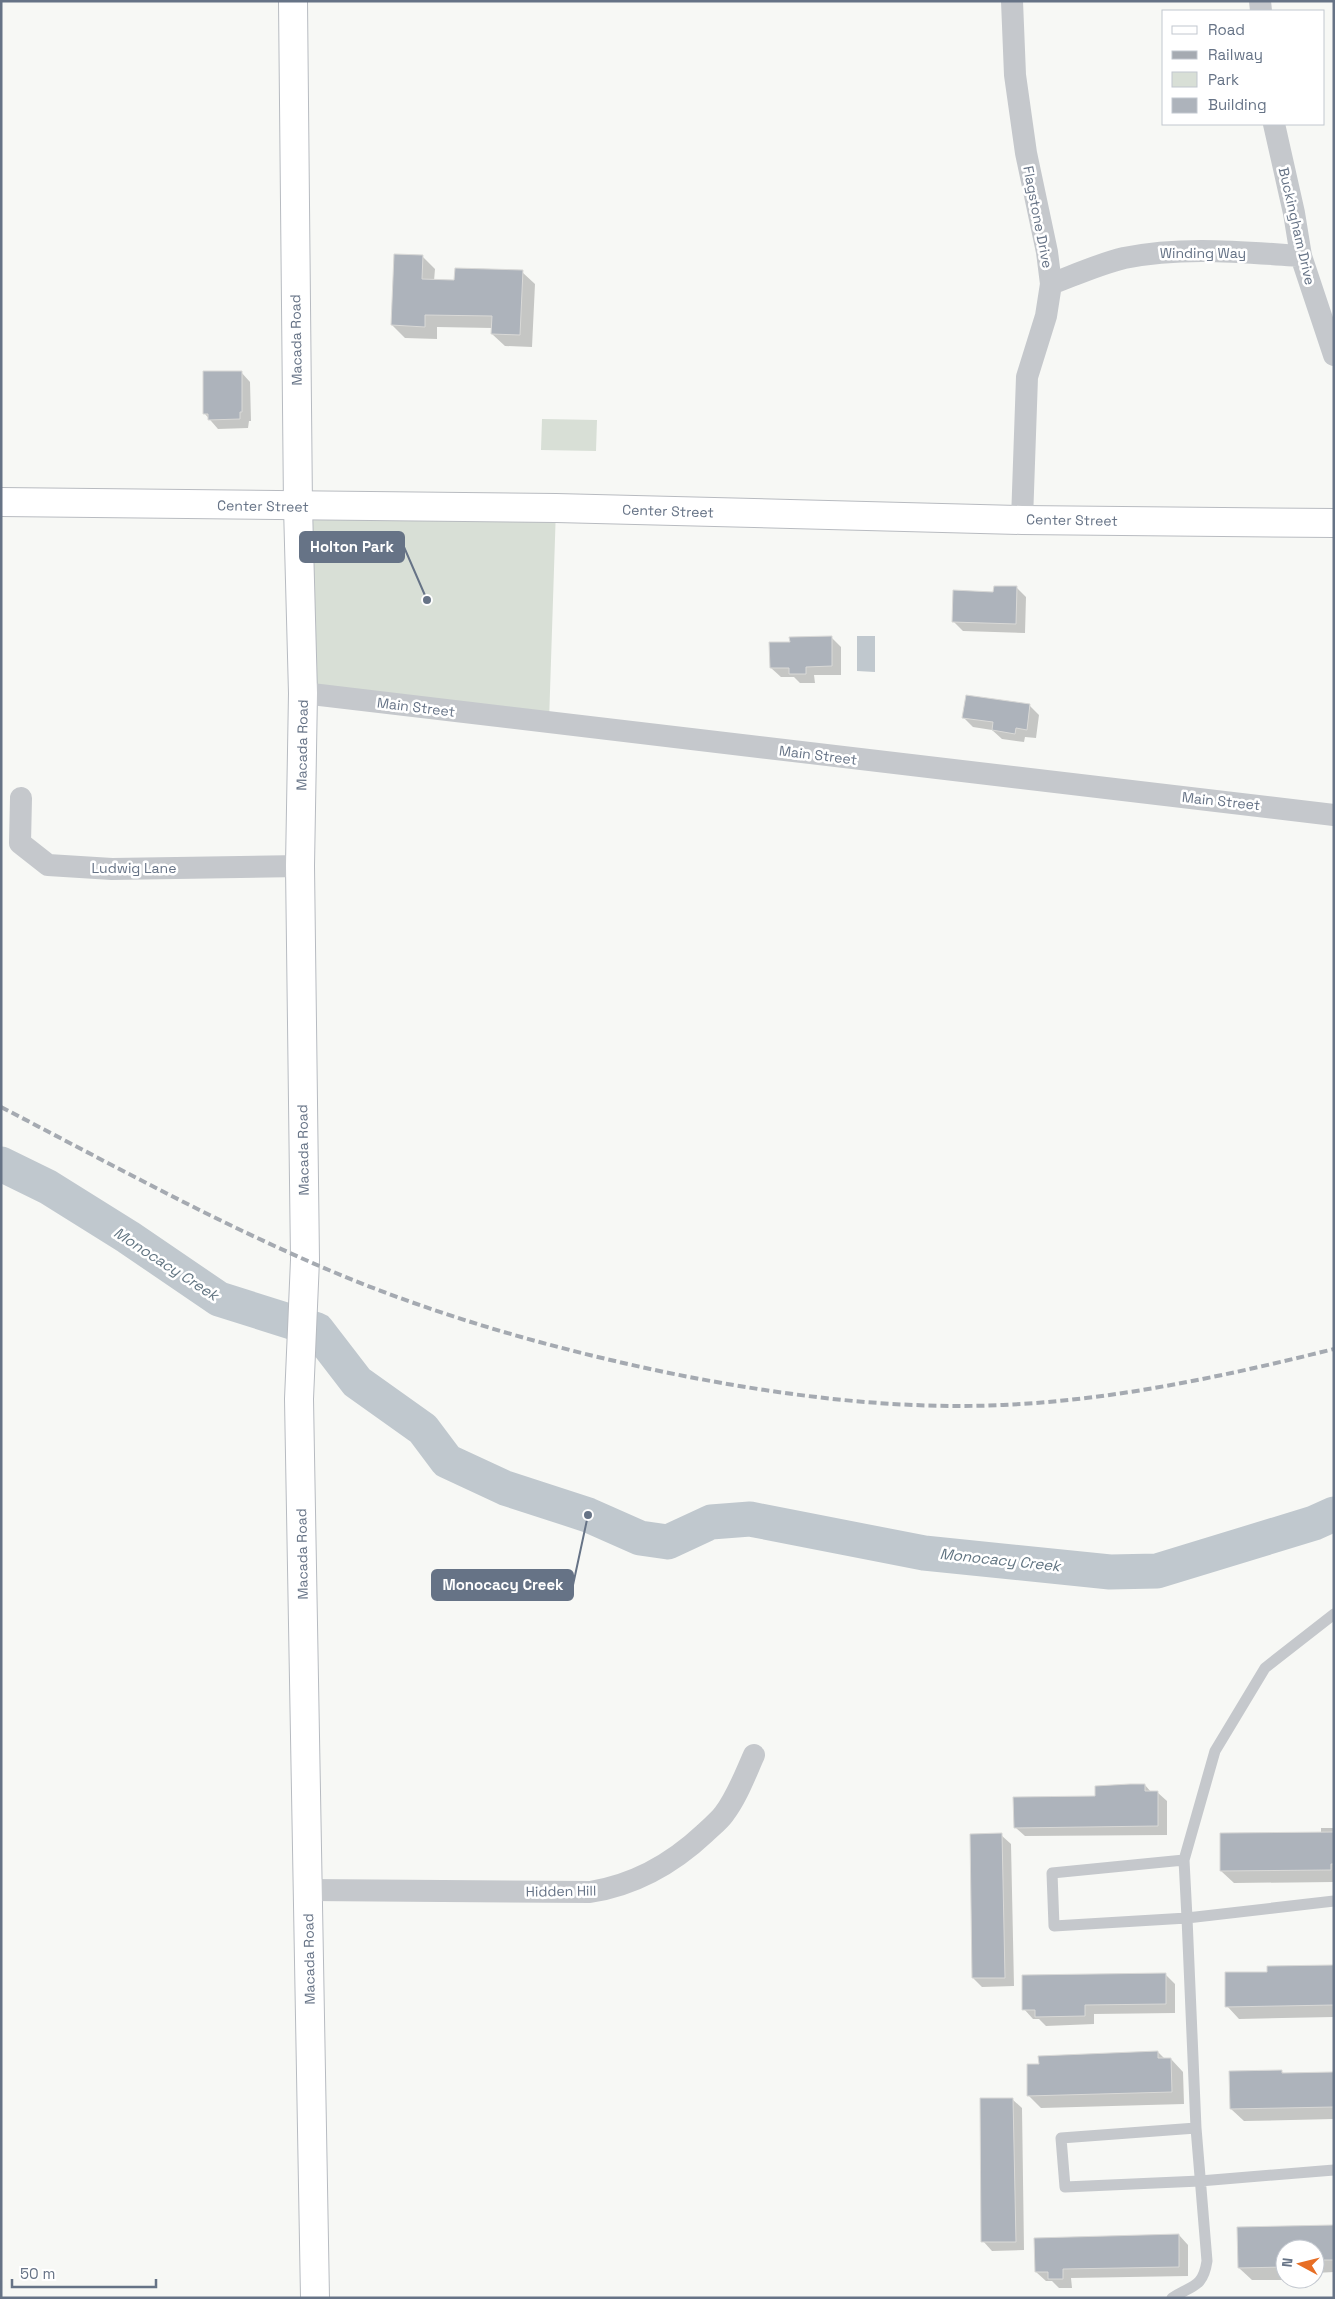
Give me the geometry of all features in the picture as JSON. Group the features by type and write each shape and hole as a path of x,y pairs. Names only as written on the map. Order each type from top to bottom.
{"street":[{"name":"Macada Road","path":"293,1 298,507 303,693 300,866 304,1279 299,1399 315,2298"},
{"name":"Flagstone Drive","path":"1012,1 1018,94 1026,153 1047,252 1051,284 1046,316 1027,377 1022,520"},
{"name":"Buckingham Drive","path":"1274,125 1294,213 1301,256 1334,355"},
{"name":"Winding Way","path":"1051,284 1122,259 1152,253 1182,250 1301,256"},
{"name":"Center Street","path":"1,502 298,507 556,508 1022,520 1334,523"},
{"name":"Main Street","path":"303,693 1334,815"},
{"name":"Ludwig Lane","path":"21,798 20,843 48,864 112,869 300,866"},
{"name":"Hidden Hill","path":"308,1890 590,1892 606,1890 639,1879 688,1849 723,1816 734,1798 754,1755"}],"lane":[{"path":"1172,2298 1187,2292 1204,2276 1207,2261 1196,2128 1184,1860 1215,1751 1265,1668 1334,1614"},
{"path":"1184,1860 1052,1873 1054,1926 1187,1918 1334,1901"},
{"path":"1196,2128 1061,2138 1065,2186 1200,2181 1334,2170"}],"green space":[{"path":"542,419 597,420 596,451 541,450"},
{"path":"298,507 556,508 549,722 303,693"}],"shaded area":[{"path":"857,636 875,636 875,672 857,671"}],"building":[{"path":"394,254 423,255 422,279 454,280 455,268 523,270 520,335 491,334 492,316 425,315 425,327 391,325"},
{"path":"203,371 242,371 242,412 240,412 240,419 208,420 208,414 203,414"},
{"path":"994,586 1017,586 1016,624 952,622 953,590 993,592"},
{"path":"832,636 832,666 806,667 806,674 789,674 789,668 770,668 769,642 790,642 789,637"},
{"path":"966,695 1030,704 1027,730 1016,728 1015,734 992,730 993,722 962,718"},
{"path":"1145,1784 1145,1791 1158,1791 1158,1826 1014,1828 1013,1797 1095,1796 1095,1786"},
{"path":"1334,1832 1334,1864 1331,1864 1331,1870 1220,1871 1220,1833"},
{"path":"1002,1833 1005,1978 972,1978 970,1834"},
{"path":"1334,1965 1334,2005 1225,2007 1225,1972 1267,1972 1267,1966"},
{"path":"1166,1973 1166,2004 1085,2005 1085,2016 1035,2017 1035,2010 1022,2010 1022,1975"},
{"path":"1158,2051 1158,2058 1171,2058 1172,2092 1027,2096 1027,2064 1039,2064 1038,2056"},
{"path":"1282,2070 1282,2073 1334,2072 1334,2107 1230,2109 1229,2071"},
{"path":"980,2098 1013,2098 1016,2242 981,2242"},
{"path":"1334,2225 1334,2260 1325,2260 1325,2239 1275,2239 1275,2267 1238,2268 1237,2227"},
{"path":"1179,2234 1179,2267 1063,2269 1063,2279 1048,2279 1048,2272 1035,2272 1034,2238"}],"waterway":[{"name":"Monocacy Creek","path":"1,1164 48,1187 128,1237 219,1299 317,1330 357,1382 423,1429 447,1461 505,1488 588,1515 640,1538 668,1542 711,1522 750,1519 924,1553 1110,1572 1157,1571 1314,1523 1334,1514"}],"railway":[{"path":"1,1107 230,1225 351,1279 440,1312 531,1340 623,1363 710,1381 793,1394 877,1403 961,1406 1003,1405 1087,1398 1170,1385 1334,1349"}],"place":[{"name":"Holton Park","path":"427,600"},
{"name":"Monocacy Creek","path":"588,1515"}]}
